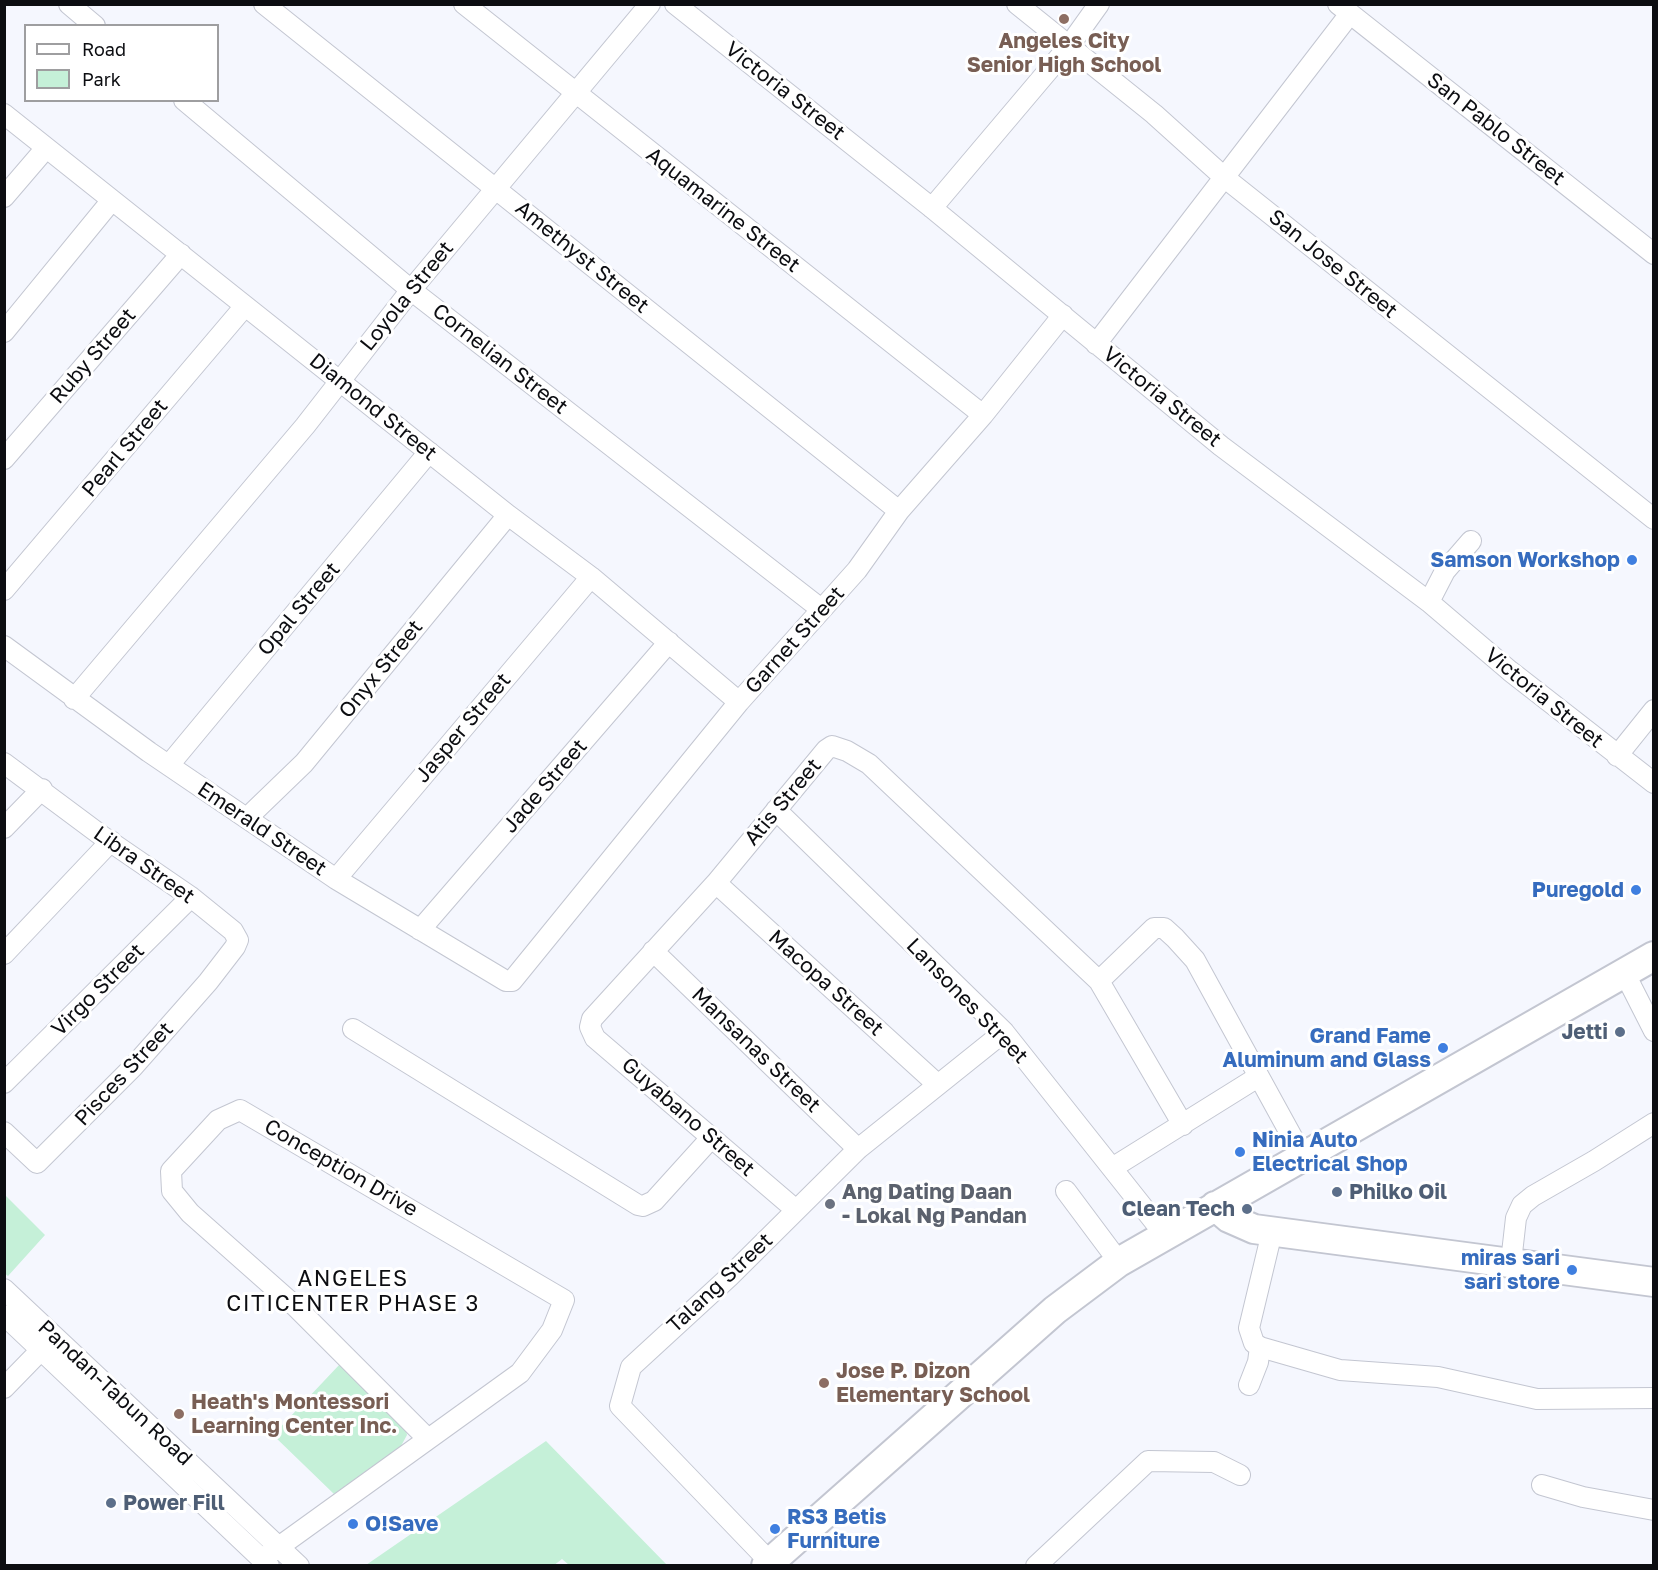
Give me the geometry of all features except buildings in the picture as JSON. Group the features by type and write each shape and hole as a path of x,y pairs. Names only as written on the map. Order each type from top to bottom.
{"main road":[{"path":"768,1564 1055,1310 1119,1262 1302,1155 1653,956"},
{"path":"1215,1206 1240,1224 1272,1232 1653,1282"}],"street":[{"path":"69,4 93,24"},
{"name":"Amethyst Street","path":"264,4 899,511"},
{"name":"Aquamarine Street","path":"464,4 983,415"},
{"name":"Loyola Street","path":"74,699 305,426 411,290 650,4"},
{"name":"Victoria Street","path":"675,4 932,208 1221,446 1429,602 1510,671 1653,783"},
{"name":"San Jose Street","path":"1017,4 1154,114 1225,178 1653,519"},
{"path":"932,208 1069,46 1099,4"},
{"path":"1096,344 1225,178 1343,10"},
{"name":"San Pablo Street","path":"1343,10 1653,254"},
{"name":"Cornelian Street","path":"186,102 411,290 821,609"},
{"name":"Diamond Street","path":"4,114 508,515 591,577 739,702"},
{"path":"4,197 46,148"},
{"path":"4,332 112,200"},
{"name":"Ruby Street","path":"4,459 181,254"},
{"name":"Pearl Street","path":"4,590 245,306"},
{"name":"Garnet Street","path":"527,965 739,702 857,570 899,511 983,415 1063,315"},
{"name":"Opal Street","path":"170,765 429,452"},
{"name":"Onyx Street","path":"247,818 304,763 508,515"},
{"path":"1429,602 1445,570 1470,541"},
{"name":"Jasper Street","path":"336,879 591,577"},
{"name":"Jade Street","path":"420,930 669,642"},
{"name":"Emerald Street","path":"4,646 74,699 336,879 506,981 518,978 527,965"},
{"path":"1617,756 1653,710"},
{"name":"Atis Street","path":"592,1019 716,883 826,750 832,746 847,751 869,764 1099,981 1183,1125"},
{"name":"Libra Street","path":"4,763 191,897 233,932 238,939 235,947 208,982"},
{"path":"4,828 42,789"},
{"name":"Lansones Street","path":"776,810 1004,1032 1165,1234"},
{"path":"4,954 111,841"},
{"name":"Macopa Street","path":"716,883 937,1084"},
{"name":"Virgo Street","path":"4,1083 191,897"},
{"path":"1099,981 1154,927 1164,928 1195,960 1302,1155"},
{"name":"Mansanas Street","path":"653,951 858,1149"},
{"path":"1624,972 1653,1031"},
{"name":"Pisces Street","path":"4,1132 37,1164 133,1067 208,982"},
{"name":"Guyabano Street","path":"592,1019 590,1027 595,1038 796,1210"},
{"path":"352,1029 638,1205 643,1206 654,1201 711,1138"},
{"name":"Talang Street","path":"768,1564 621,1406 631,1367 858,1149 1004,1032"},
{"path":"1113,1168 1258,1077"},
{"name":"Conception Drive","path":"240,1110 564,1300 552,1330 520,1373 427,1438 295,1306 190,1213 172,1191 171,1171 218,1120 240,1110"},
{"path":"1511,1262 1516,1218 1522,1205 1653,1123"},
{"path":"1066,1191 1119,1262"},
{"path":"1272,1232 1249,1328 1254,1343 1260,1347 1340,1370 1438,1377 1537,1398 1653,1398"},
{"name":"Pandan-Tabun Road","path":"4,1289 299,1566"},
{"name":"Pandan-Tabun Road","path":"4,1315 265,1562 279,1546"},
{"path":"1249,1385 1258,1362 1260,1347"},
{"path":"4,1388 42,1349"},
{"path":"279,1546 427,1438"},
{"path":"1036,1566 1148,1461 1214,1462 1240,1475"},
{"path":"1542,1485 1583,1497 1653,1510"}],"green space":[{"path":"5,1195 45,1235 8,1276 4,1273"},
{"path":"340,1364 406,1429 407,1435 401,1446 334,1494 273,1435"},
{"path":"546,1441 667,1565 569,1565 562,1559 553,1566 366,1565"}],"place":[{"name":"Angeles City Senior High School","path":"1064,19"},
{"name":"Samson Workshop","path":"1632,560"},
{"name":"Puregold","path":"1636,890"},
{"name":"Jetti","path":"1620,1032"},
{"name":"Grand Fame Aluminum and Glass","path":"1443,1048"},
{"name":"Ninia Auto Electrical Shop","path":"1240,1152"},
{"name":"Philko Oil","path":"1337,1192"},
{"name":"Ang Dating Daan - Lokal Ng Pandan","path":"830,1204"},
{"name":"Clean Tech","path":"1247,1209"},
{"name":"miras sari sari store","path":"1572,1270"},
{"name":"Jose P. Dizon Elementary School","path":"824,1383"},
{"name":"Heath's Montessori Learning Center Inc.","path":"179,1414"},
{"name":"Power Fill","path":"111,1503"},
{"name":"O!Save","path":"353,1524"},
{"name":"RS3 Betis Furniture","path":"775,1529"}],"district":[{"name":"ANGELES CITICENTER PHASE 3","path":"353,1292"}]}
